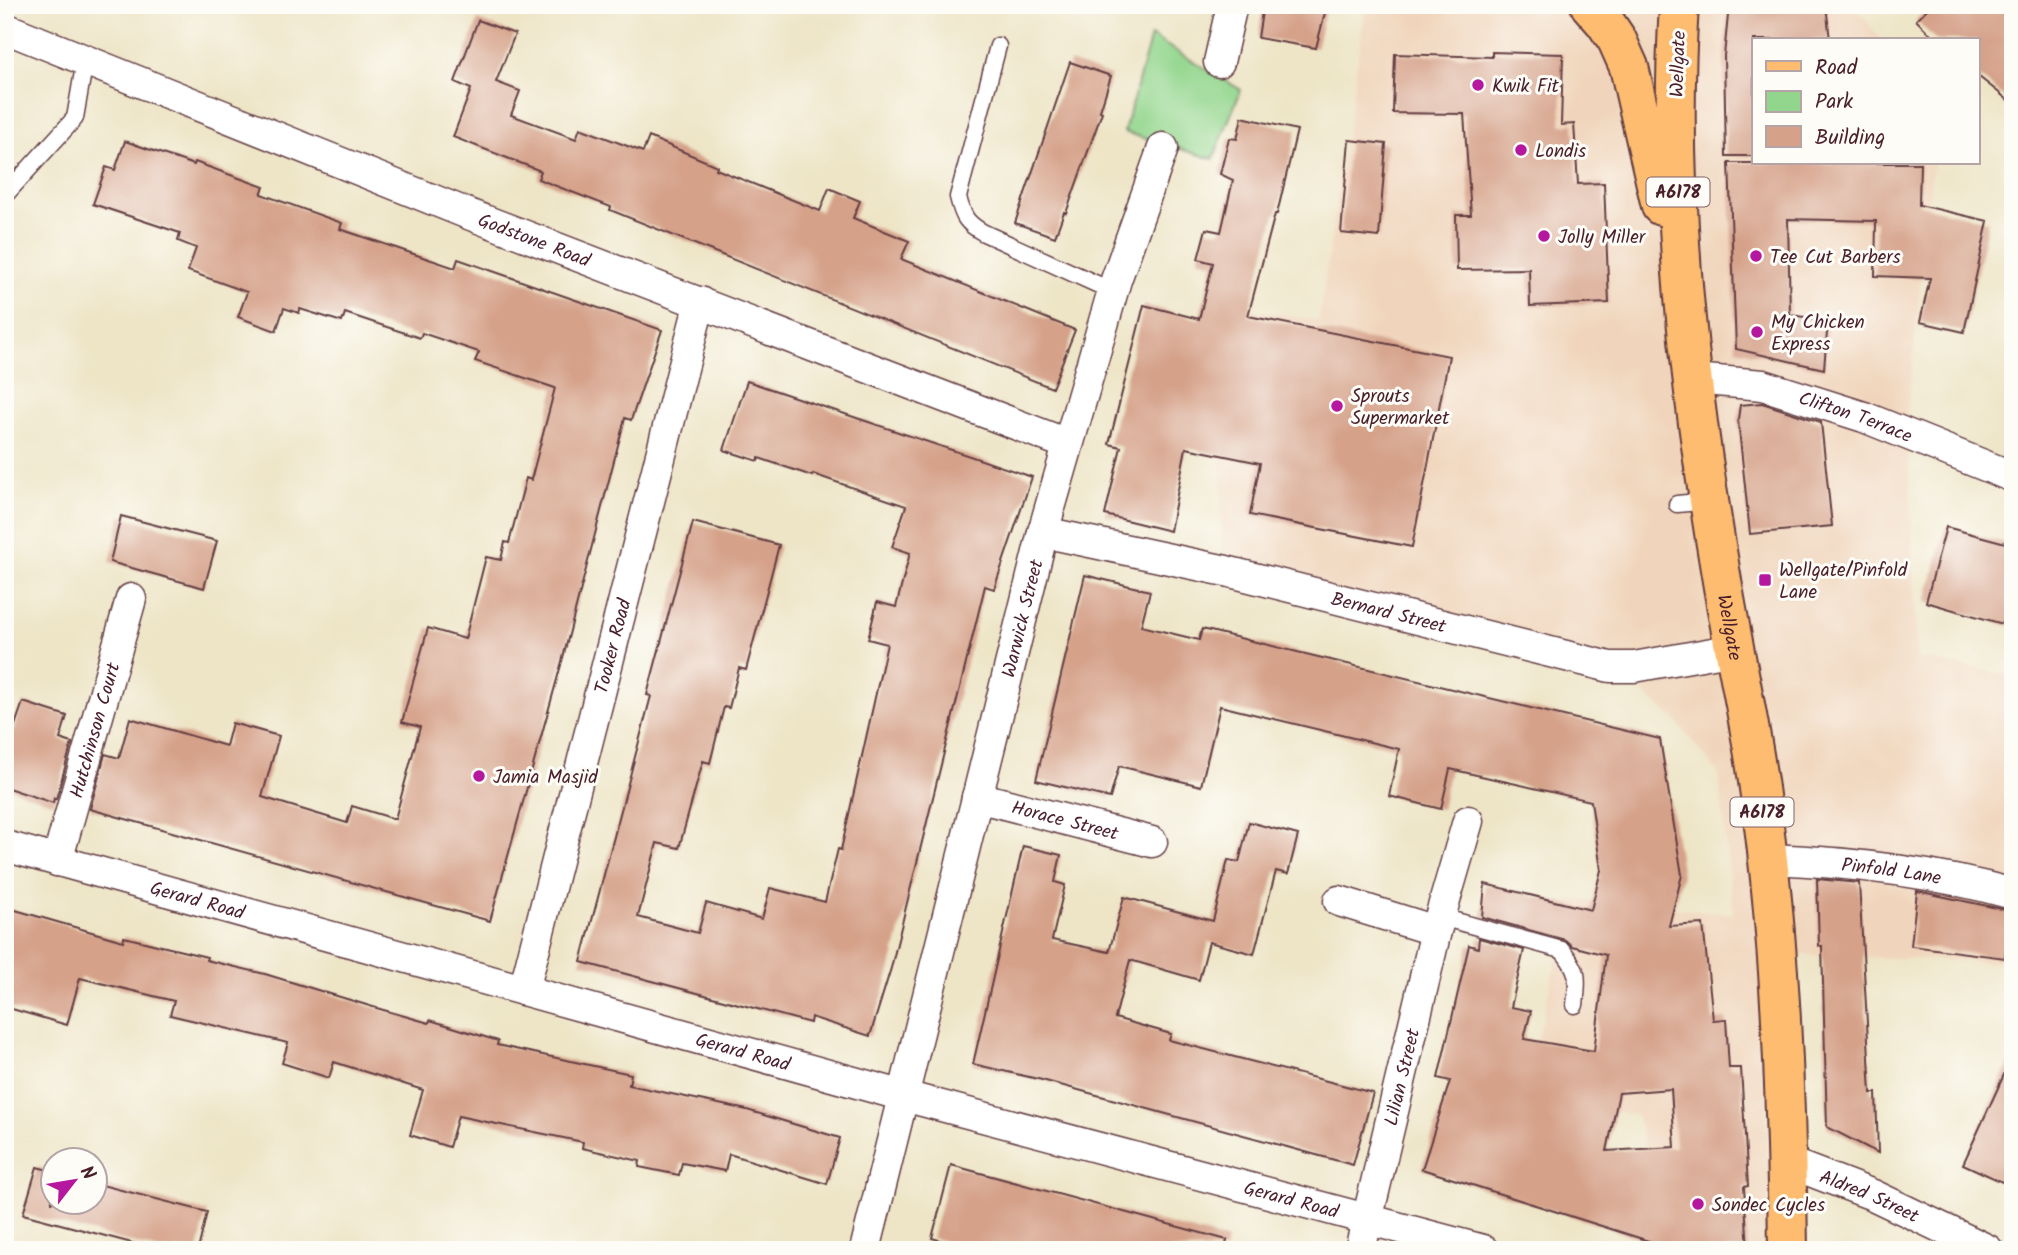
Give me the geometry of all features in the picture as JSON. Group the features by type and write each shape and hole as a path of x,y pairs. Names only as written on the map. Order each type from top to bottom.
{"main road":[{"name":"A6178","path":"1590,5 1617,40 1629,67 1682,297"},
{"name":"Wellgate","path":"1679,5 1675,80 1682,297 1693,379 1693,502 1735,649 1755,760 1768,859 1779,986 1788,1250"}],"street":[{"path":"1219,62 1232,5"},
{"name":"Godstone Road","path":"5,28 458,210 1067,444"},
{"name":"Warwick Street","path":"865,1250 1042,532 1112,291 1163,148"},
{"name":"Tooker Road","path":"524,990 700,302"},
{"name":"Clifton Terrace","path":"1693,379 1763,385 1864,417 2013,477"},
{"name":"Bernard Street","path":"1042,532 1226,571 1610,667 1633,667 1735,649"},
{"name":"Hutchinson Court","path":"57,861 131,599"},
{"name":"Horace Street","path":"976,797 1152,842"},
{"name":"Lilian Street","path":"1360,1250 1438,924 1468,821"},
{"name":"Gerard Road","path":"5,846 904,1096 1483,1250"},
{"name":"Pinfold Lane","path":"1768,859 1877,867 1984,886 2013,894"},
{"path":"1339,901 1438,924"},
{"name":"Aldred Street","path":"1787,1162 1873,1195 1980,1248"}],"lane":[{"path":"998,46 958,197 961,212 969,225 984,233 1112,291"},
{"path":"5,195 75,118 85,60"},
{"path":"1438,924 1562,950 1576,967 1578,977 1575,1005"}],"shaded area":[{"path":"1366,5 1855,5 1880,38 1752,38 1752,164 1933,164 1907,415 1917,658 2013,676 2013,963 1763,953 1772,1250 1665,1250 1665,1214 1636,1115 1525,1095 1570,899 1733,914 1719,774 1673,717 1610,667 1222,571 1220,305 1319,320"}],"green space":[{"path":"1151,36 1241,90 1213,159 1124,132"}],"building":[{"path":"1263,5 1327,5 1316,48 1258,38"},
{"path":"1729,5 1826,5 1830,38 1752,38 1752,156 1726,156 1724,56"},
{"path":"1931,5 1999,5 2013,17 2013,104 1980,78 1980,38 1934,38 1916,20"},
{"path":"478,20 515,34 496,82 520,91 511,115 576,139 580,128 643,152 649,137 717,166 716,169 820,211 829,188 860,201 853,218 909,241 901,259 1075,330 1052,388 610,210 611,207 538,179 541,171 453,137 471,89 455,82"},
{"path":"1492,52 1563,54 1561,125 1574,124 1578,184 1604,183 1609,303 1530,306 1529,269 1457,270 1456,215 1471,215 1464,114 1393,113 1395,54 1492,57"},
{"path":"1070,62 1111,76 1100,111 1102,112 1055,237 1015,223"},
{"path":"1242,117 1297,130 1248,316 1449,356 1412,547 1250,515 1260,463 1186,448 1170,531 1105,515 1121,447 1109,444 1144,305 1199,319 1213,263 1198,259 1206,229 1221,232 1233,180 1220,174 1229,138 1237,139"},
{"path":"1349,140 1386,144 1379,237 1341,233"},
{"path":"125,141 264,187 261,194 342,223 340,229 455,268 458,259 662,330 631,420 625,418 564,654 490,921 90,809 105,754 119,758 130,718 226,746 232,723 279,736 262,797 347,823 352,806 395,819 420,727 402,722 428,628 465,639 486,557 501,560 505,542 509,543 526,478 531,480 555,388 475,361 479,352 422,333 420,338 345,313 342,322 300,309 299,313 284,308 276,331 238,317 247,292 188,271 196,248 178,241 180,233 93,204 106,167 115,170"},
{"path":"1729,163 1920,164 1919,205 1988,221 1964,332 1920,322 1930,278 1875,276 1876,221 1788,219 1790,315 1828,320 1824,369 1736,349"},
{"path":"747,381 1032,477 994,589 985,586 891,968 870,1036 811,1017 810,1023 581,962 651,696 647,695 693,522 779,545 746,670 739,668 729,708 724,707 710,763 703,761 679,848 657,843 638,917 698,933 706,903 762,919 770,888 825,902 838,849 841,850 887,644 868,639 877,602 896,607 910,553 892,547 906,506 813,474 812,476 759,458 758,461 724,450"},
{"path":"1762,403 1821,422 1832,526 1750,534 1738,419 1740,405"},
{"path":"121,516 217,541 204,588 110,562"},
{"path":"1946,527 2013,545 2013,627 1926,602"},
{"path":"1085,575 1150,591 1141,626 1199,640 1202,629 1660,739 1682,875 1669,926 1703,924 1713,1020 1726,1019 1729,1068 1741,1068 1748,1186 1744,1187 1748,1250 1677,1250 1422,1169 1450,1081 1438,1078 1469,945 1478,948 1479,938 1524,950 1511,1007 1531,1011 1524,1039 1594,1051 1606,955 1572,946 1565,940 1482,917 1485,884 1591,910 1601,870 1591,801 1450,769 1441,809 1389,796 1399,749 1220,706 1201,786 1119,766 1110,798 1036,780","holes":["1671,1089 1675,1147 1607,1151 1619,1093"]},
{"path":"23,702 67,716 60,739 72,743 53,803 5,787 5,728 13,731"},
{"path":"1249,822 1298,835 1288,874 1276,871 1254,954 1209,942 1199,980 1130,960 1115,1018 1171,1034 1169,1040 1373,1093 1353,1165 1042,1080 973,1064 1023,846 1061,855 1055,882 1065,885 1052,940 1109,952 1124,897 1213,921 1228,860 1239,862"},
{"path":"1817,879 1859,883 1871,1093 1876,1093 1878,1153 1827,1127 1822,946 1819,946"},
{"path":"1917,891 2011,911 2005,958 1911,946"},
{"path":"5,907 123,941 124,937 207,957 206,960 265,974 429,1023 430,1020 498,1041 497,1045 631,1074 629,1085 747,1110 840,1138 827,1184 729,1154 725,1171 682,1163 679,1175 639,1167 640,1161 582,1148 583,1142 458,1116 449,1147 410,1135 423,1090 334,1062 329,1078 282,1063 288,1043 170,1015 174,1001 80,978 67,1025 5,1007"},
{"path":"2013,1055 2013,1187 1963,1164"},
{"path":"951,1165 1227,1240 1225,1250 974,1250 932,1238"},
{"path":"37,1167 38,1216 108,1216 108,1187 207,1212 198,1250 158,1250 23,1214"}],"place":[{"name":"Kwik Fit","path":"1478,85"},
{"name":"Londis","path":"1521,150"},
{"name":"Jolly Miller","path":"1544,236"},
{"name":"Tee Cut Barbers","path":"1756,256"},
{"name":"My Chicken Express","path":"1757,332"},
{"name":"Sprouts Supermarket","path":"1337,406"},
{"name":"Wellgate/Pinfold Lane","path":"1765,580"},
{"name":"Jamia Masjid","path":"479,776"},
{"name":"Sondec Cycles","path":"1698,1204"}]}
